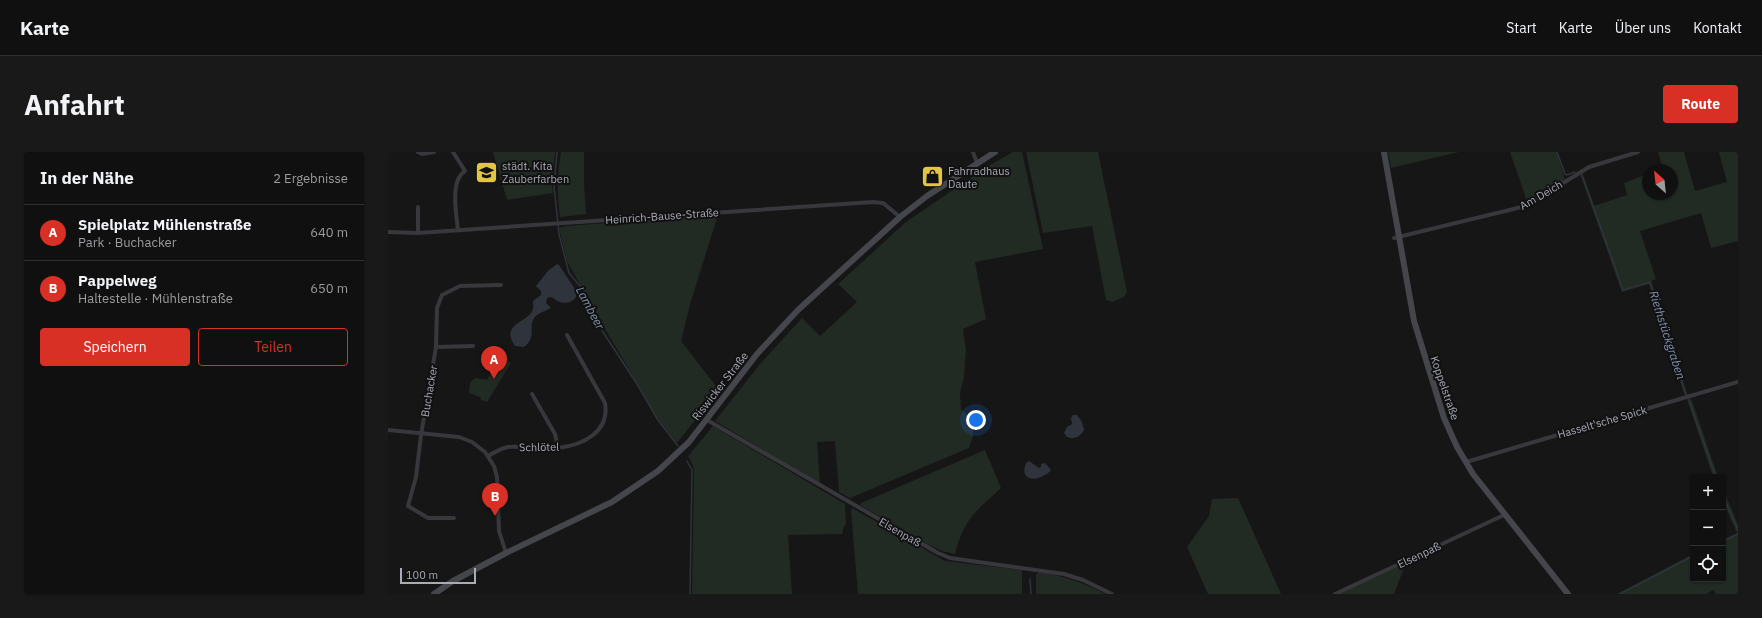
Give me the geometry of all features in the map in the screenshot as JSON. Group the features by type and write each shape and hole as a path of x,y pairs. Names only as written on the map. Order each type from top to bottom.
{"street":[{"path":"418,152 422,154 434,152"},
{"path":"453,152 465,170 459,174 456,185 456,214 458,230"},
{"path":"974,152 977,162"},
{"name":"Riswicker Straße","path":"434,594 506,553 612,502 635,488 663,466 688,442 707,420 757,354 798,310 900,217 977,162 995,152"},
{"name":"Koppelstraße","path":"1384,152 1396,238 1414,321 1444,418 1457,447 1487,494 1568,594"},
{"name":"Am Deich","path":"1396,238 1526,206 1589,167 1638,152"},
{"name":"Heinrich-Bause-Straße","path":"388,232 418,233 873,202 884,204 900,217"},
{"path":"418,207 418,233"},
{"name":"Buchacker","path":"454,518 428,518 408,506 416,477 421,435 436,347 437,308 442,295 460,286 501,285"},
{"name":"Schlötel","path":"488,456 506,447 558,448 592,437 601,429 605,421 607,411 606,403 567,335"},
{"path":"436,347 473,346"},
{"name":"Hasselt'sche Spick","path":"1466,462 1738,382"},
{"path":"532,394 555,434 558,448"},
{"name":"Elsenpaß","path":"707,420 938,553 950,558 1064,574 1084,580 1112,594"},
{"path":"388,430 421,435 459,437 472,442 488,456 494,466 497,477 499,531 506,553"},
{"name":"Elsenpaß","path":"1335,594 1504,515"}],"shaded area":[{"path":"493,152 555,152 552,186 553,193 507,200"},
{"path":"561,152 584,152 586,214 560,217 558,184"},
{"path":"1013,152 1022,152 1043,249 975,262 986,319 963,329 966,350 964,377 960,393 961,409 973,420 973,436 969,448 850,498 839,492 835,441 817,442 820,484 715,421 760,364 802,318 820,336 857,302 838,284 906,222 985,168"},
{"path":"1026,152 1098,152 1127,292 1124,297 1112,302 1106,300 1092,226 1043,233"},
{"path":"1388,152 1459,152 1391,168"},
{"path":"1510,152 1557,152 1565,180 1528,204"},
{"path":"1658,152 1684,152 1695,191 1727,182 1719,152 1738,152 1738,241 1711,248 1701,213 1640,231 1656,279 1651,281 1688,396 1685,396 1649,284 1622,292 1580,174 1582,173 1594,206 1627,195 1624,183 1642,176 1642,200 1678,200 1678,164 1662,164"},
{"path":"718,215 691,301 681,341 719,390 677,443 657,417 567,261 559,228 566,226"},
{"path":"557,264 575,289 575,298 570,302 563,303 551,297 547,298 546,303 551,308 540,313 534,318 532,322 531,336 528,343 524,347 515,346 510,334 512,329 532,312 533,301 541,295 541,291 536,286 548,271"},
{"path":"499,357 511,363 487,402 481,400 480,397 469,393 470,383 475,378 487,380"},
{"path":"1690,398 1692,401 1717,474 1713,474 1710,468 1687,399"},
{"path":"1073,415 1077,415 1082,422 1084,430 1079,436 1072,438 1067,437 1064,433 1067,427 1072,424 1071,418"},
{"path":"713,426 845,504 846,524 842,534 788,535 792,594 692,594 694,473 693,465 688,456"},
{"path":"985,450 1001,488 977,510 967,524 958,542 955,554 942,551 927,544 860,505 861,503"},
{"path":"1029,461 1039,468 1041,467 1041,464 1045,463 1051,470 1042,477 1028,477 1024,470 1026,463"},
{"path":"1726,495 1738,525 1738,594 1716,594 1713,590 1707,594 1617,594 1690,556 1690,582 1726,582 1726,538 1737,533 1726,508"},
{"path":"1238,498 1281,594 1208,594 1187,547 1209,516 1212,499"},
{"path":"852,508 945,561 1022,570 1022,594 858,594 851,511"},
{"path":"1406,563 1394,594 1339,594"},
{"path":"1039,572 1074,580 1106,594 1036,594 1036,575"}],"waterway":[{"name":"Lambeer","path":"557,152 554,186 559,234 569,273 584,291 603,332 637,384 658,420 678,446"},
{"name":"Riethstückgraben","path":"1557,152 1565,174 1567,175 1575,172"},
{"name":"Riethstückgraben","path":"1582,175 1623,290 1650,282 1686,395"},
{"name":"Riethstückgraben","path":"1689,401 1715,474"},
{"name":"Lambeer","path":"687,461 692,470 690,594"},
{"name":"Riethstückgraben","path":"1726,503 1738,530"},
{"path":"1726,540 1738,534"},
{"path":"1620,594 1690,558"},
{"path":"1030,579 1031,594"}],"place":[{"name":"städt. Kita Zauberfarben","path":"486,172"},
{"name":"Fahrradhaus Daute","path":"932,177"},
{"name":"Spielplatz Mühlenstraße","path":"494,379"},
{"name":"Pappelweg","path":"495,516"}]}
